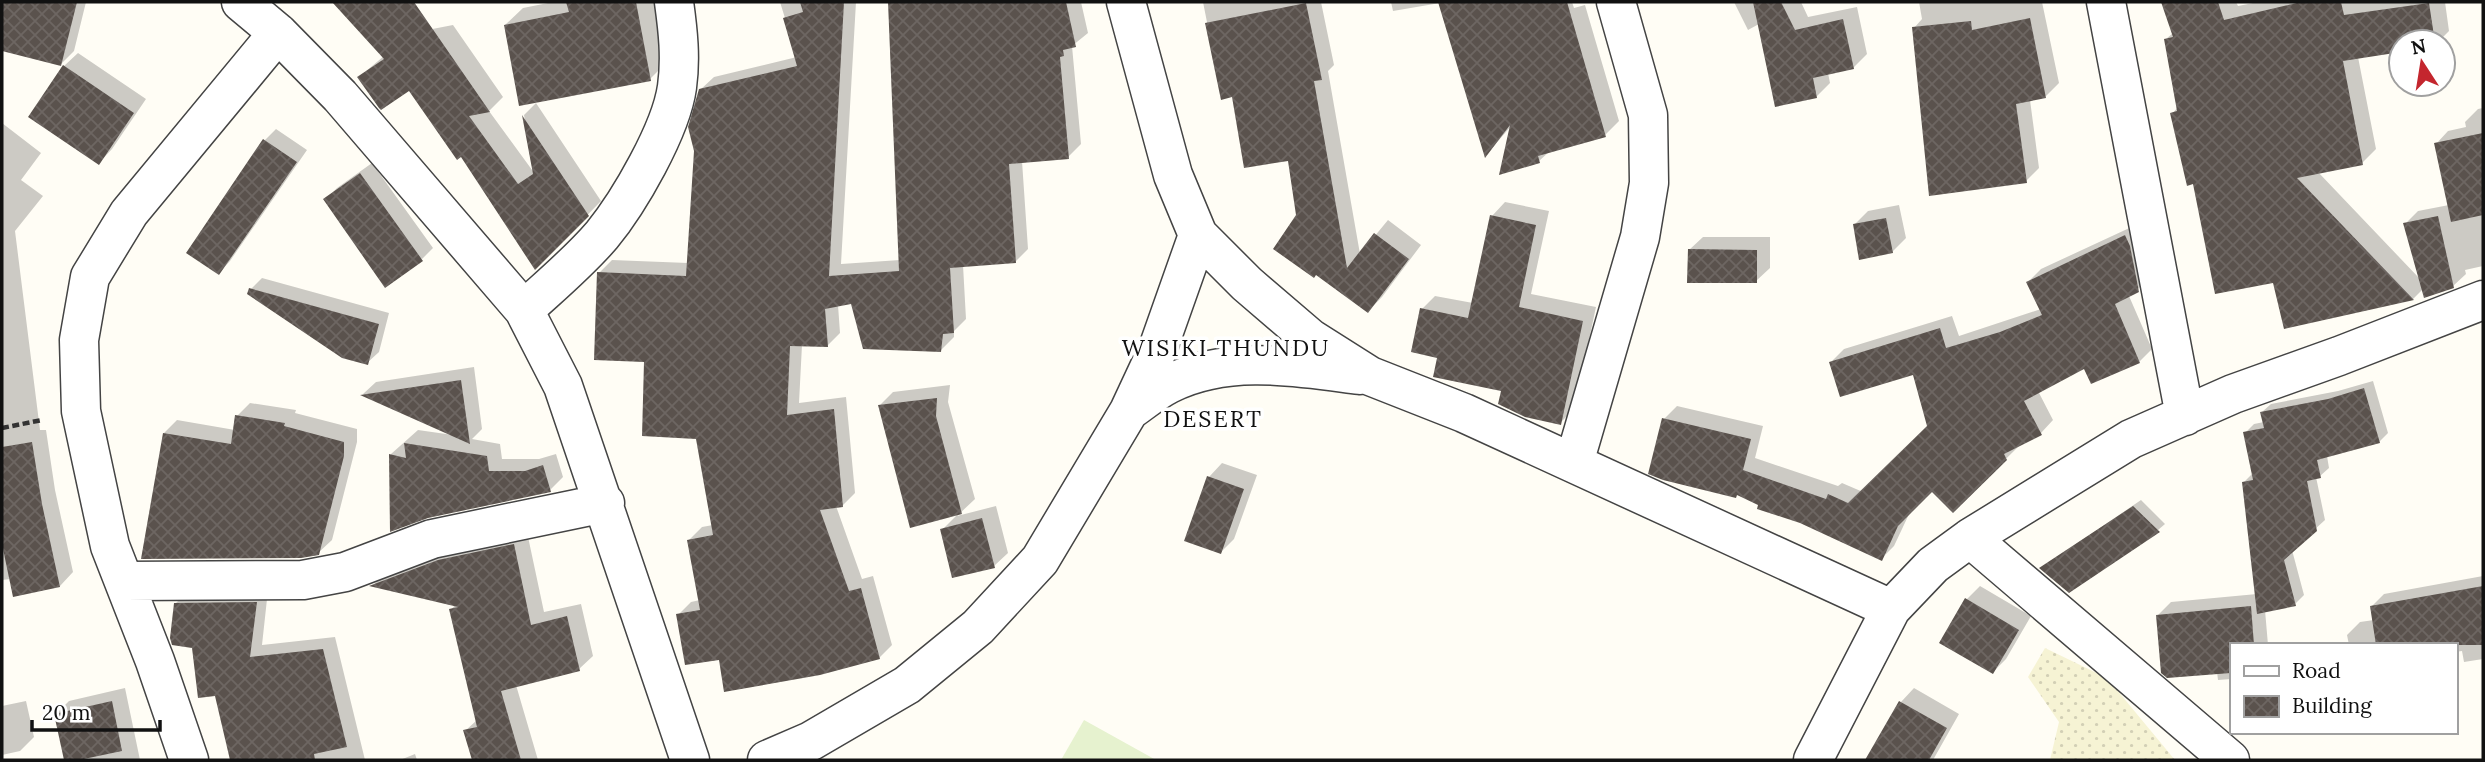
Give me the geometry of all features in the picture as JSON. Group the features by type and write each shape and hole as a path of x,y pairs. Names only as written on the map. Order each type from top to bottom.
{"street":[{"path":"240,2 278,33 340,96 524,310 563,386 690,760"},
{"path":"524,310 601,236 632,190 666,126 677,89 680,45 674,2"},
{"path":"1126,2 1173,175 1198,235 1247,284 1310,338 1370,376 1464,413 1891,609"},
{"path":"1574,463 1640,237 1649,183 1648,115 1616,2"},
{"path":"2106,2 2185,416"},
{"path":"189,760 110,546 81,411 79,340 90,277 129,213 278,33"},
{"path":"767,760 811,741 907,685 978,627 1040,560 1129,411 1157,351 1198,235"},
{"path":"1812,760 1891,609 1933,565 1970,538 2131,439 2233,394 2483,300"},
{"path":"1129,411 1168,384 1196,373 1232,367 1278,365 1370,376"},
{"path":"125,582 303,580 345,572 432,539 604,503"},
{"path":"1970,538 2230,760"}],"shaded area":[{"path":"2045,648 2107,678 2175,760 2050,760 2059,722 2028,677"}],"green space":[{"path":"1084,720 1156,760 1061,760"}],"building":[{"path":"2,2 77,2 61,66 2,51"},
{"path":"332,2 414,2 490,112 469,116 518,184 533,174 522,115 589,216 535,270 461,157 457,160 409,91 381,110 379,108 357,77 384,59"},
{"path":"566,2 636,2 651,81 519,106 504,25 569,12"},
{"path":"800,2 844,2 829,276 899,271 888,2 1066,2 1076,47 1063,50 1064,56 1060,57 1069,159 1009,164 1016,263 950,268 954,333 943,334 941,352 863,349 851,304 825,309 828,347 790,346 787,415 834,409 843,507 820,510 849,591 861,588 880,659 820,675 724,692 719,660 685,665 676,614 700,610 687,540 713,535 696,439 642,436 644,362 594,360 597,272 686,276 694,151 688,127 699,89 797,66 783,18 803,12"},
{"path":"1438,2 1567,2 1606,137 1538,156 1540,163 1499,175 1510,125 1485,158"},
{"path":"1753,2 1781,2 1795,30 1843,19 1854,69 1813,78 1817,98 1775,107"},
{"path":"2161,2 2218,2 2224,20 2301,2 2341,2 2344,15 2429,3 2433,28 2387,28 2387,54 2343,61 2363,165 2297,178 2414,300 2284,329 2273,283 2215,294 2193,184 2187,186 2170,113 2177,111 2164,39 2173,37"},
{"path":"1306,3 1322,80 1314,81 1347,268 1374,233 1409,259 1368,313 1316,275 1314,278 1273,249 1296,215 1288,161 1244,168 1232,97 1221,100 1205,23"},
{"path":"2030,18 2046,98 2016,104 2027,183 1929,196 1912,27 1971,21 1972,30"},
{"path":"63,65 134,113 99,165 28,117"},
{"path":"2483,133 2483,215 2451,222 2434,143"},
{"path":"263,139 297,162 219,275 186,253"},
{"path":"360,173 423,261 385,288 323,199"},
{"path":"1490,215 1536,225 1519,307 1583,321 1561,425 1525,417 1498,404 1501,391 1433,377 1437,358 1411,352 1420,308 1468,318"},
{"path":"2438,216 2454,288 2424,298 2403,223"},
{"path":"1886,218 1893,253 1859,260 1853,224"},
{"path":"2125,235 2130,246 2139,292 2115,304 2140,363 2091,384 2084,369 2024,401 2042,435 2004,454 2007,460 1953,513 1932,492 1898,526 1882,561 1800,523 1757,509 1758,505 1737,495 1736,498 1648,474 1662,418 1751,439 1743,470 1826,499 1828,494 1848,503 1927,426 1913,375 1840,397 1829,362 1940,328 1946,348 2000,332 2042,315 2026,282"},
{"path":"1688,249 1757,250 1757,283 1687,283"},
{"path":"249,288 379,324 368,365 342,358 247,294"},
{"path":"461,380 470,444 360,395"},
{"path":"2364,388 2380,443 2317,460 2321,478 2307,481 2317,531 2284,560 2296,606 2257,614 2242,482 2253,480 2243,432 2264,428 2260,412 2328,399"},
{"path":"937,398 936,416 962,514 910,528 878,405"},
{"path":"235,415 285,423 284,426 344,442 344,456 319,555 301,558 141,559 163,433 231,444"},
{"path":"32,442 60,587 13,597 2,544 2,447"},
{"path":"404,443 487,456 489,471 525,471 543,465 551,492 428,518 390,532 389,454 406,458"},
{"path":"1207,476 1244,489 1221,554 1184,541"},
{"path":"2133,506 2160,532 2069,593 2039,568"},
{"path":"982,518 995,568 952,578 940,529"},
{"path":"514,544 531,625 567,616 580,671 501,691 521,760 472,760 463,730 477,727 449,609 458,607 369,586 438,560"},
{"path":"2483,586 2483,645 2376,643 2370,606"},
{"path":"1965,598 2019,630 1993,674 1939,643"},
{"path":"257,602 250,657 323,649 347,747 314,754 315,760 230,760 215,696 198,698 192,648 172,645 170,638 174,603"},
{"path":"2251,606 2254,643 2230,643 2230,673 2167,678 2161,673 2156,615"},
{"path":"112,701 122,751 79,760 64,760 54,714"},
{"path":"1899,701 1947,728 1929,760 1865,760"}],"district":[{"name":"WISIKI THUNDU","path":"1226,348"},
{"name":"DESERT","path":"1213,419"}]}
